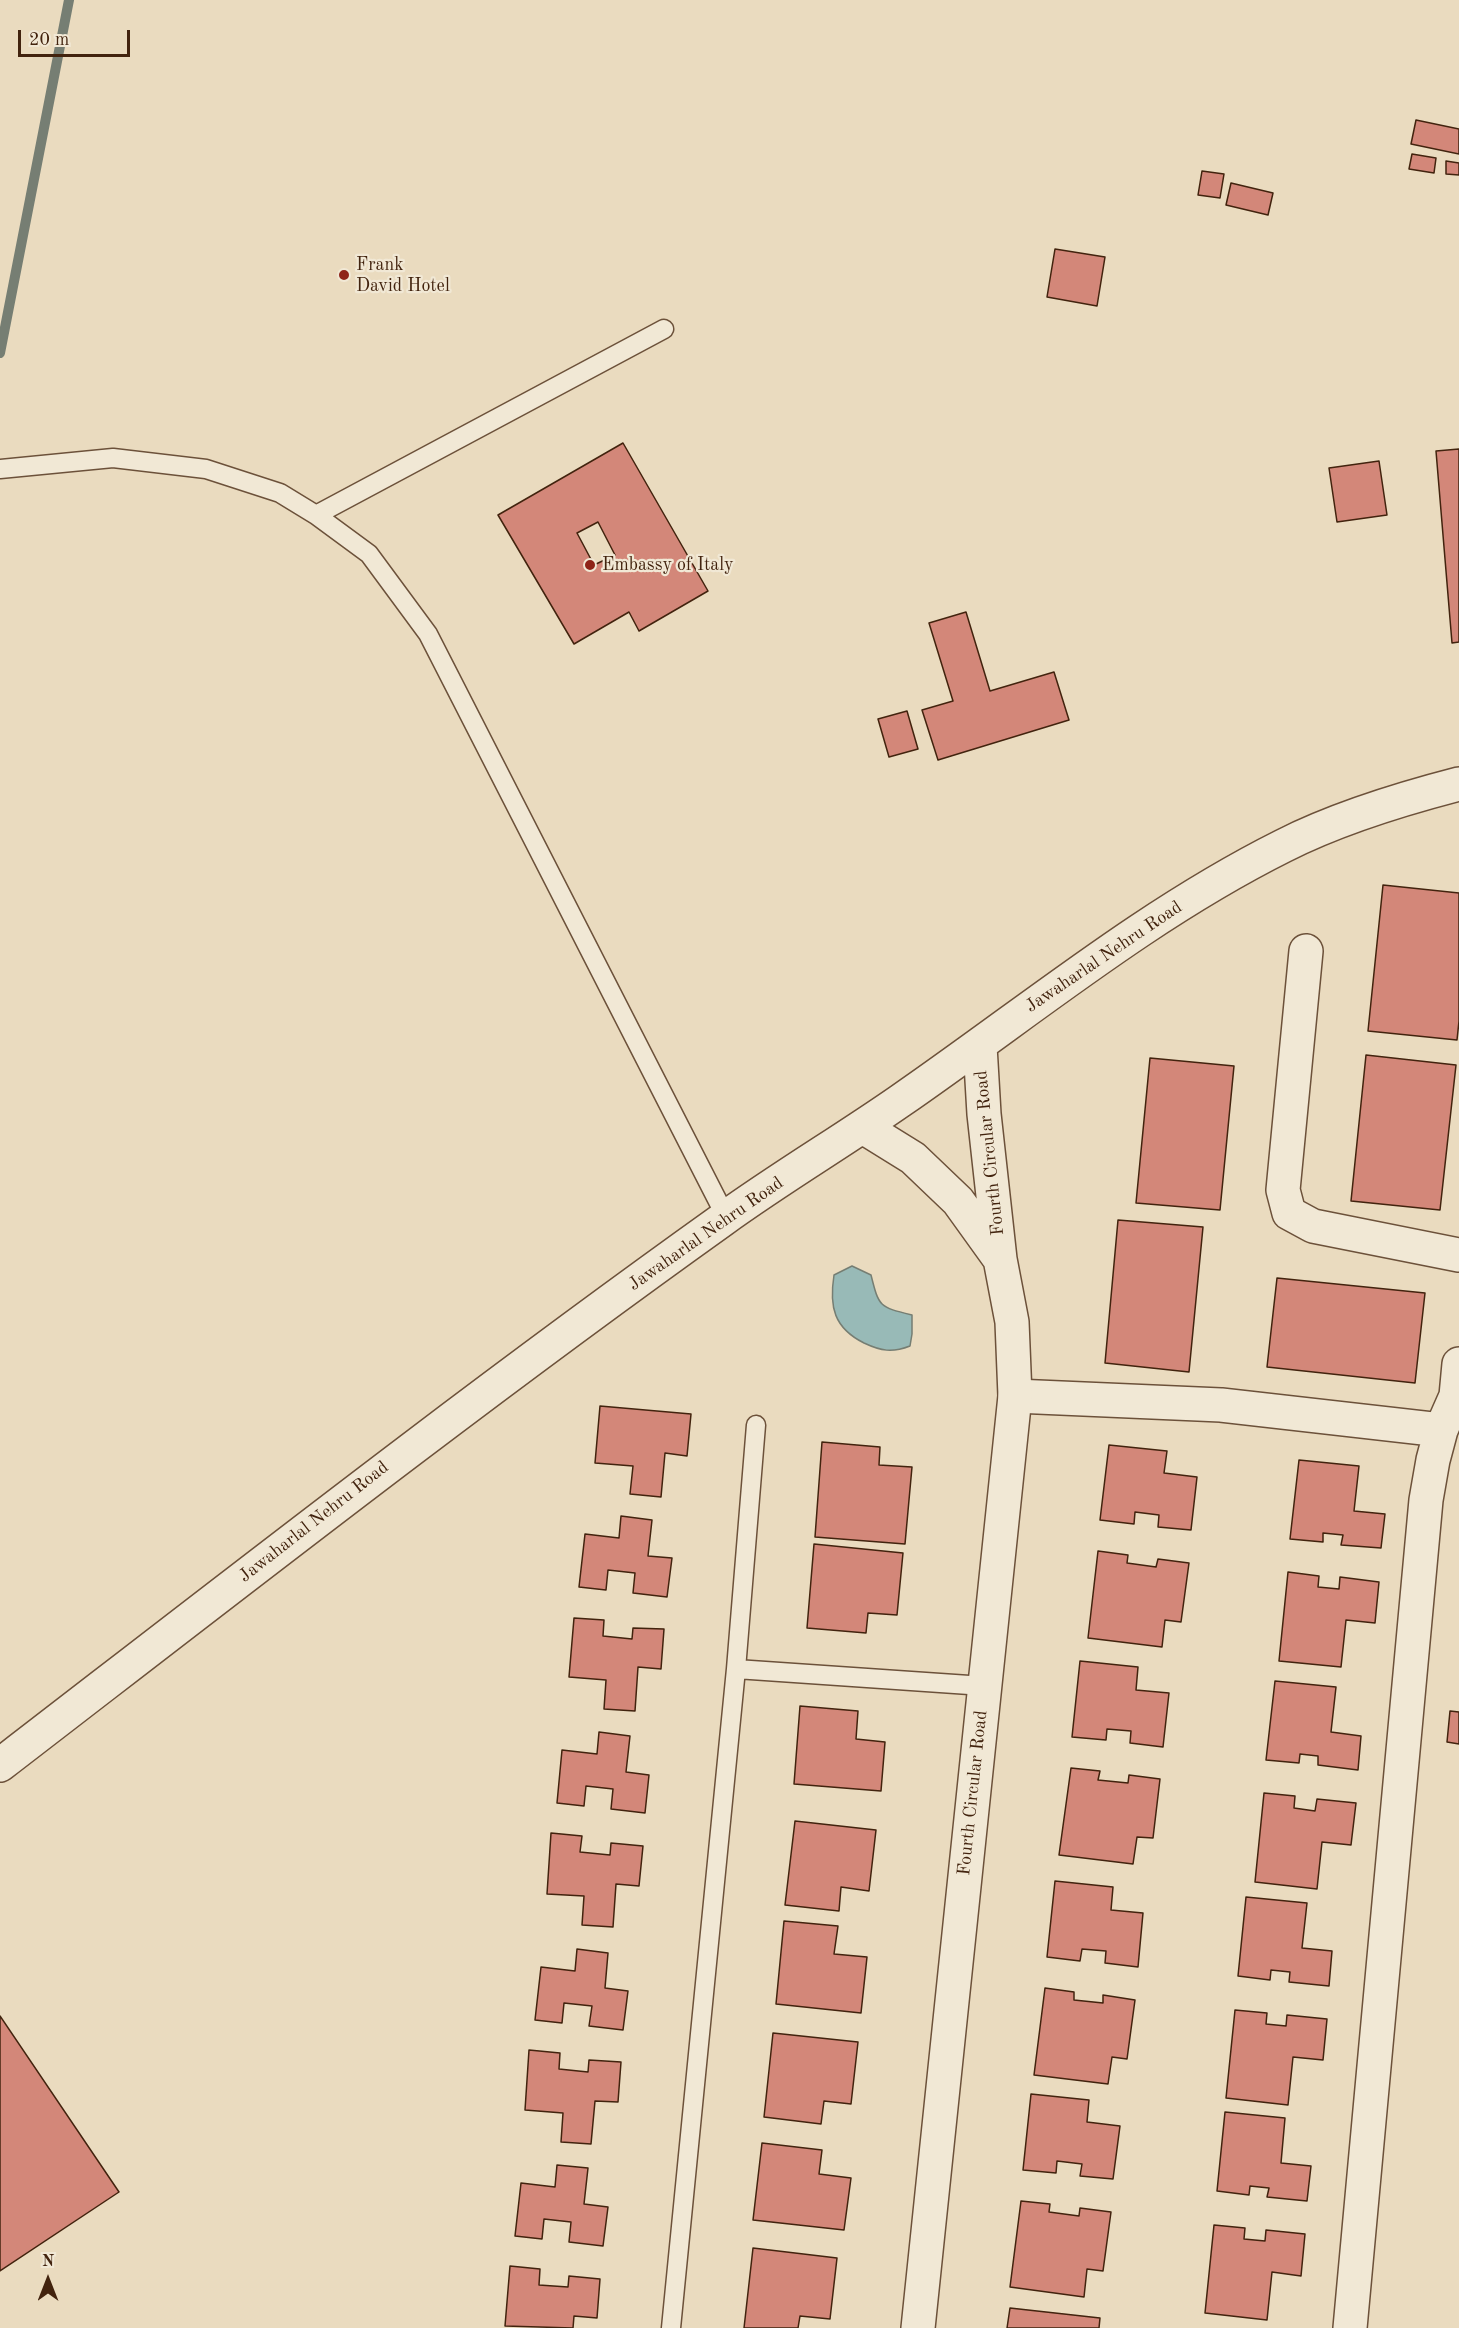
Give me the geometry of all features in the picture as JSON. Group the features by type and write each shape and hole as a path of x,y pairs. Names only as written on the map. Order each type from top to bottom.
{"street":[{"name":"Jawaharlal Nehru Road","path":"0,1766 406,1452 726,1217 863,1127 980,1046 1052,990 1159,916 1286,844 1394,801 1459,784"},
{"path":"1306,951 1283,1191 1289,1214 1313,1226 1459,1255"},
{"name":"Fourth Circular Road","path":"918,2328 1015,1396 1012,1322 1000,1259 984,1114 980,1046"},
{"name":"Fourth Circular Road","path":"863,1127 913,1158 943,1186 958,1201 1000,1259"},
{"path":"1350,2328 1426,1500 1441,1430 1456,1396 1459,1364"},
{"path":"1015,1396 1221,1405 1441,1430"}],"lane":[{"path":"316,515 664,329"},
{"path":"0,470 113,458 206,469 280,493 316,515 369,554 428,634 726,1217"},
{"path":"671,2328 736,1669 756,1425"},
{"path":"736,1669 984,1686"}],"water":[{"path":"852,1266 871,1275 876,1294 882,1304 893,1310 912,1315 910,1346 898,1350 876,1348 854,1337 840,1323 833,1307 834,1275"}],"building":[{"path":"1416,120 1459,129 1459,154 1411,144"},
{"path":"1412,154 1436,158 1434,173 1409,169"},
{"path":"1446,161 1459,163 1459,175 1446,174"},
{"path":"1202,171 1224,174 1220,198 1198,195"},
{"path":"1231,183 1273,193 1268,215 1226,205"},
{"path":"1055,249 1105,257 1097,306 1047,297"},
{"path":"623,443 708,591 639,631 629,612 574,644 498,515","holes":["598,522 615,555 594,565 577,533"]},
{"path":"1459,449 1459,642 1452,643 1436,451"},
{"path":"1379,461 1387,515 1337,522 1329,468"},
{"path":"966,612 990,691 1054,672 1069,720 938,760 922,710 953,701 929,623"},
{"path":"907,711 918,749 889,757 878,719"},
{"path":"1383,885 1459,893 1457,1040 1368,1031"},
{"path":"1366,1055 1456,1065 1440,1210 1351,1201"},
{"path":"1150,1058 1234,1066 1220,1210 1136,1203"},
{"path":"1118,1220 1203,1227 1189,1372 1105,1363"},
{"path":"1277,1278 1425,1293 1415,1383 1267,1367"},
{"path":"600,1406 691,1414 687,1456 665,1453 661,1497 630,1494 633,1466 595,1463"},
{"path":"822,1442 880,1447 879,1465 912,1467 905,1544 815,1537"},
{"path":"1109,1445 1167,1451 1164,1473 1197,1477 1191,1530 1158,1527 1159,1515 1135,1512 1134,1524 1100,1520"},
{"path":"1299,1460 1359,1466 1354,1511 1385,1514 1381,1548 1341,1545 1343,1535 1323,1533 1323,1542 1290,1539"},
{"path":"621,1516 652,1520 648,1556 672,1558 667,1597 633,1593 635,1573 608,1570 606,1590 579,1587 585,1534 619,1538"},
{"path":"814,1544 903,1553 897,1615 868,1613 866,1633 807,1628"},
{"path":"1098,1551 1128,1555 1127,1563 1156,1567 1158,1559 1189,1563 1181,1622 1165,1620 1162,1647 1088,1638"},
{"path":"1288,1572 1319,1576 1318,1587 1339,1589 1340,1577 1379,1582 1375,1623 1346,1620 1341,1667 1279,1661"},
{"path":"574,1618 604,1620 603,1636 632,1639 633,1628 664,1629 661,1669 638,1667 635,1711 604,1709 606,1680 569,1677"},
{"path":"1080,1661 1138,1667 1136,1690 1169,1693 1163,1747 1130,1743 1131,1731 1107,1729 1106,1740 1072,1737"},
{"path":"1275,1681 1336,1687 1331,1732 1361,1736 1358,1770 1318,1765 1318,1756 1300,1754 1299,1763 1266,1760"},
{"path":"800,1706 858,1711 856,1739 885,1742 881,1791 794,1784"},
{"path":"1450,1711 1459,1712 1459,1744 1447,1742"},
{"path":"599,1732 630,1736 626,1772 649,1775 645,1813 611,1809 613,1789 586,1786 584,1806 557,1803 562,1750 597,1754"},
{"path":"1071,1768 1100,1771 1098,1780 1128,1783 1129,1775 1160,1779 1153,1838 1137,1837 1133,1864 1059,1855"},
{"path":"1264,1793 1295,1796 1294,1808 1315,1811 1317,1799 1356,1803 1351,1845 1322,1842 1317,1889 1255,1882"},
{"path":"795,1821 876,1830 869,1891 841,1887 839,1911 785,1905"},
{"path":"551,1833 582,1836 580,1852 610,1855 611,1843 643,1846 639,1886 616,1884 613,1927 582,1925 584,1896 547,1894"},
{"path":"1055,1881 1113,1887 1111,1910 1143,1913 1138,1967 1105,1963 1106,1951 1082,1949 1080,1961 1047,1957"},
{"path":"1246,1897 1307,1903 1302,1948 1332,1951 1329,1986 1289,1982 1290,1972 1271,1970 1270,1980 1238,1976"},
{"path":"784,1921 838,1926 834,1954 867,1957 861,2013 776,2004"},
{"path":"577,1949 608,1953 605,1988 628,1991 623,2030 589,2026 592,2006 564,2003 562,2023 535,2020 541,1967 575,1971"},
{"path":"1045,1988 1074,1992 1074,2000 1103,2003 1103,1995 1135,2000 1127,2059 1112,2057 1108,2084 1034,2075"},
{"path":"1235,2010 1267,2013 1266,2024 1286,2026 1287,2015 1327,2019 1323,2060 1293,2057 1288,2105 1226,2098"},
{"path":"0,2016 119,2192 0,2271"},
{"path":"773,2033 858,2042 851,2104 824,2101 821,2124 764,2117"},
{"path":"529,2050 560,2053 559,2069 588,2072 589,2060 621,2062 618,2102 595,2101 591,2144 561,2142 563,2113 525,2110"},
{"path":"1031,2094 1089,2100 1087,2122 1120,2126 1113,2179 1080,2176 1082,2164 1057,2161 1056,2173 1023,2170"},
{"path":"1225,2112 1285,2118 1281,2163 1311,2166 1307,2201 1267,2197 1269,2188 1250,2186 1249,2195 1217,2191"},
{"path":"762,2143 822,2150 819,2174 851,2178 844,2230 753,2220"},
{"path":"557,2165 588,2168 584,2204 608,2207 603,2246 569,2242 571,2222 544,2219 542,2239 515,2236 521,2183 555,2187"},
{"path":"1021,2201 1050,2204 1049,2212 1079,2216 1080,2208 1111,2212 1103,2271 1087,2269 1084,2297 1010,2287"},
{"path":"1214,2225 1245,2228 1244,2239 1265,2241 1266,2230 1305,2234 1301,2276 1272,2272 1267,2320 1205,2313"},
{"path":"753,2248 837,2258 830,2319 800,2316 798,2328 744,2328"},
{"path":"510,2266 540,2269 539,2285 568,2287 569,2276 600,2279 597,2318 574,2316 573,2328 505,2326"},
{"path":"1010,2308 1100,2318 1099,2328 1007,2328"}],"waterway":[{"path":"0,353 69,0"}],"place":[{"name":"Frank David Hotel","path":"344,275"},
{"name":"Embassy of Italy","path":"590,565"}]}
